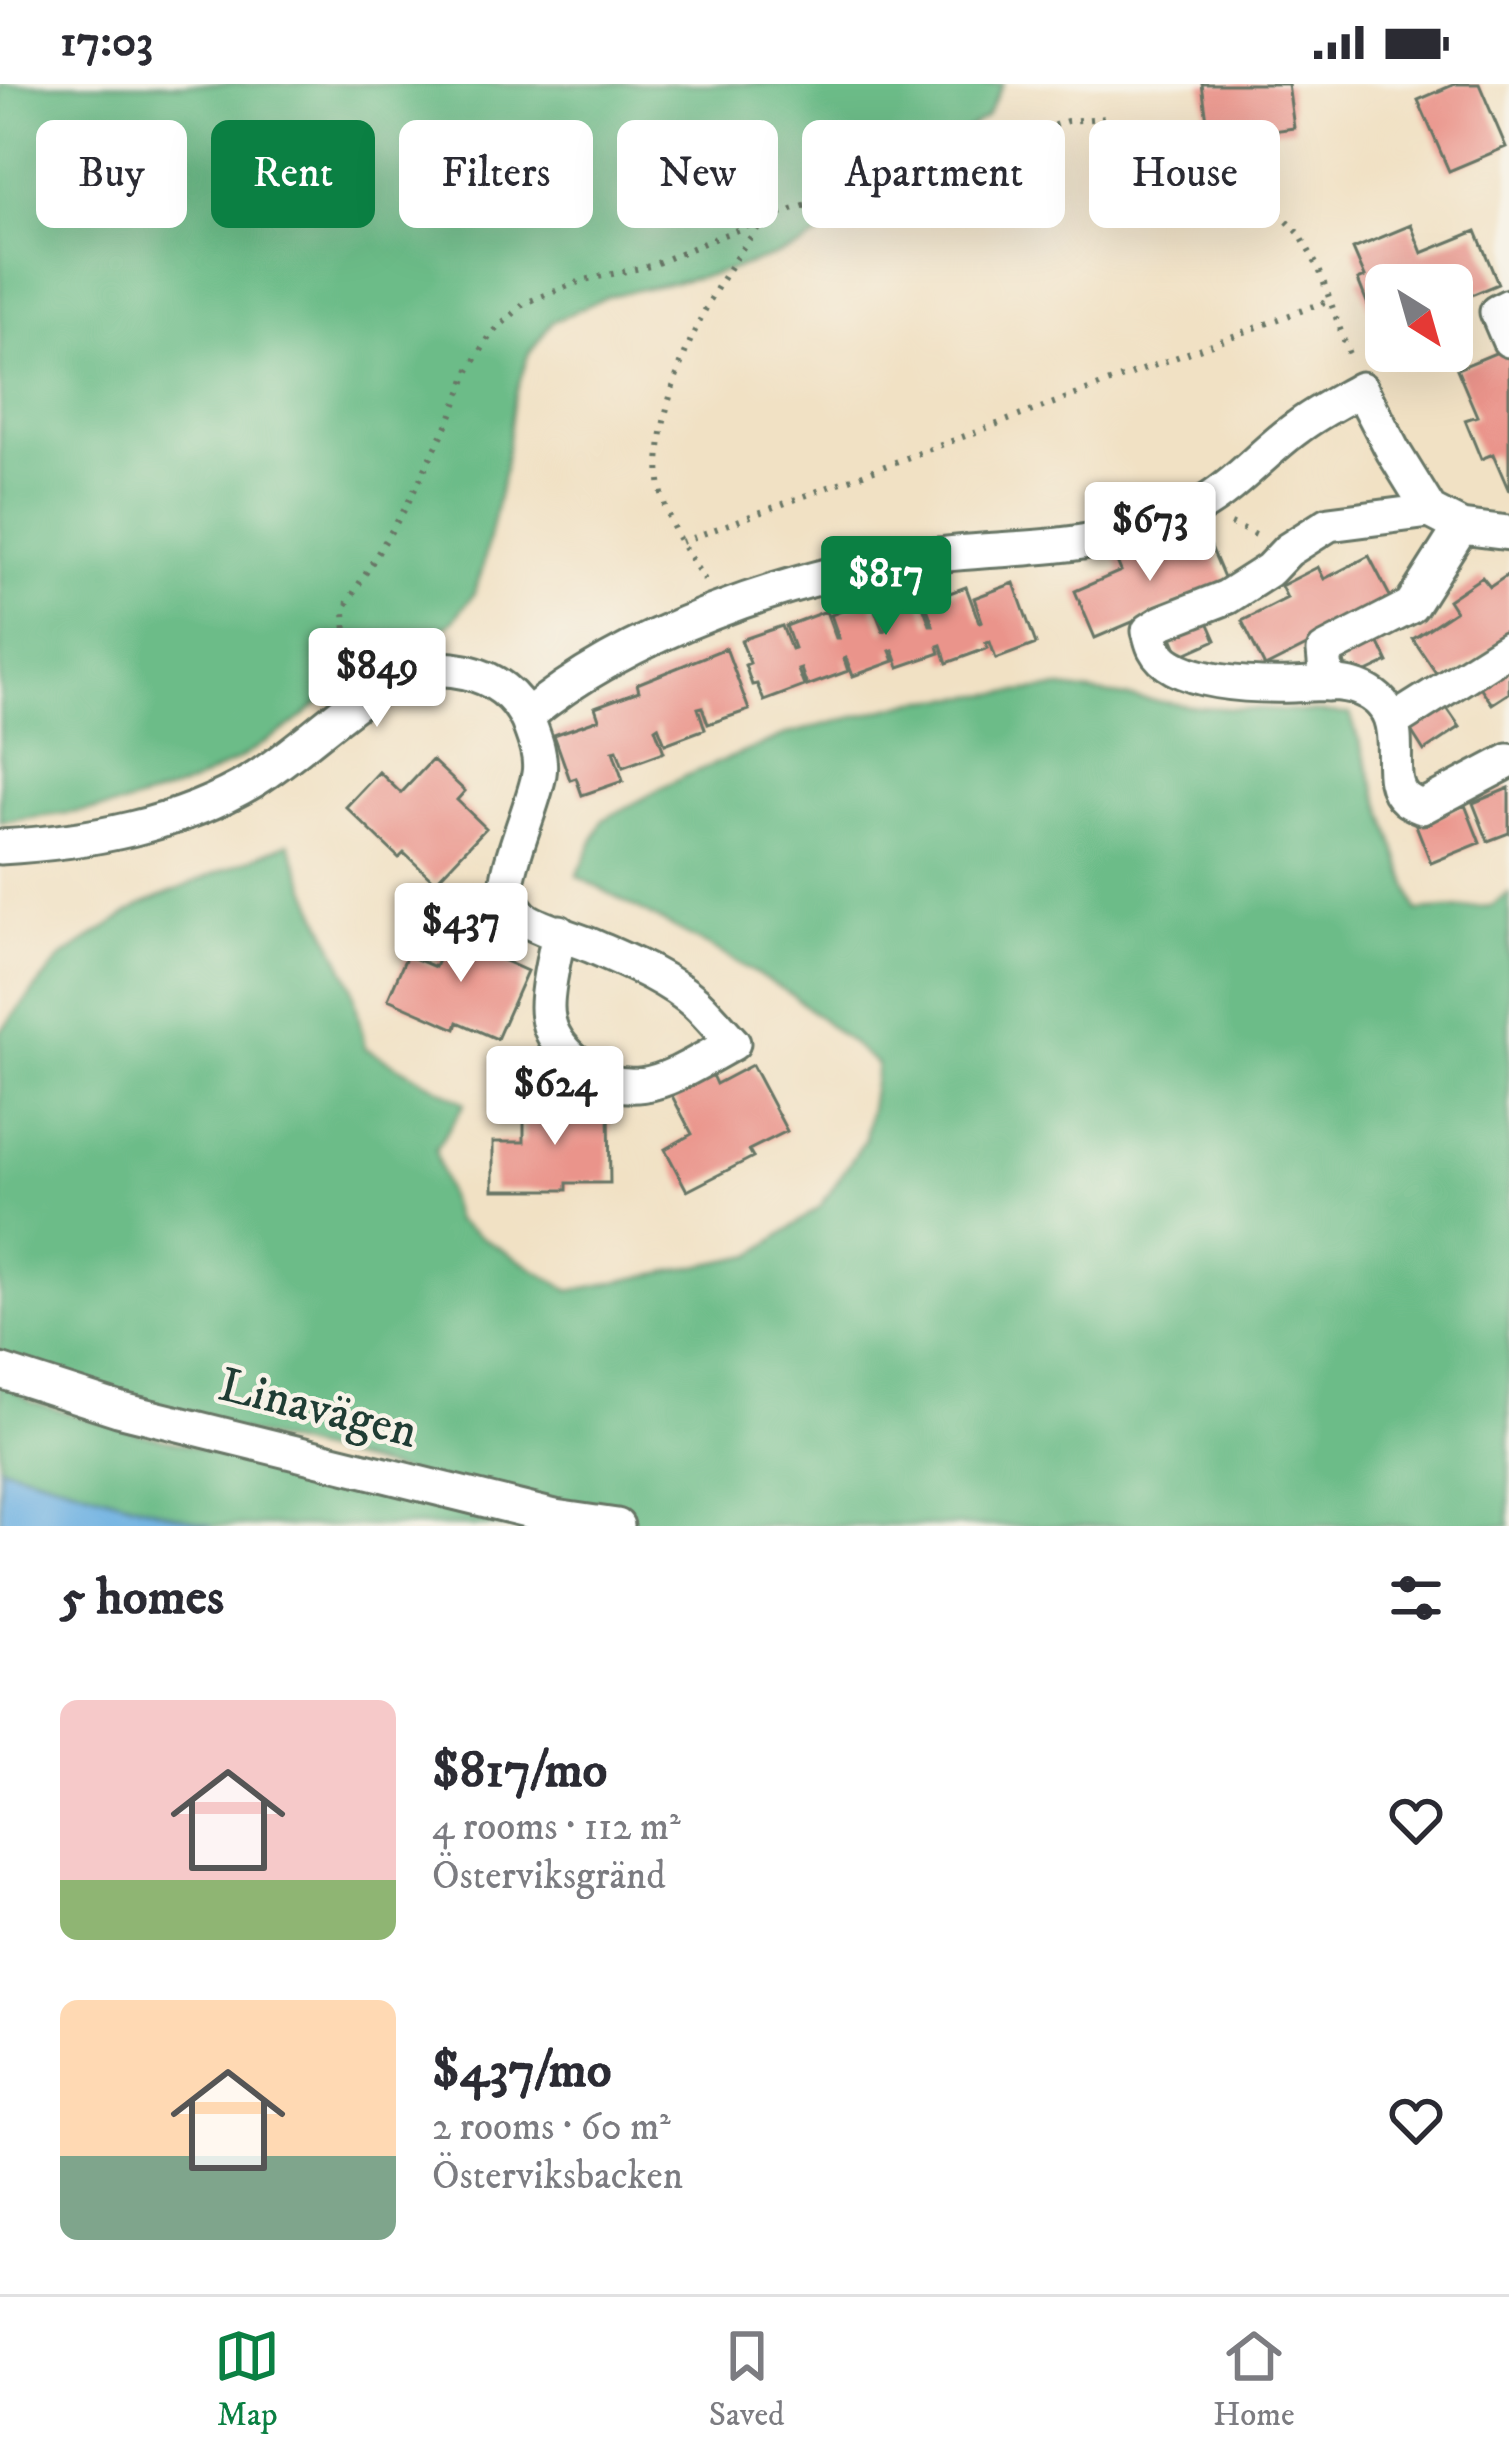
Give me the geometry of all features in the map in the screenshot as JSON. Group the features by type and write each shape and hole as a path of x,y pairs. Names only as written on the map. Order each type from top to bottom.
{"street":[{"path":"1509,306 1497,312 1509,340"},
{"path":"526,718 603,666 675,629 781,590 869,566 1109,537 1196,508 1298,427 1361,389 1430,511 1461,527 1509,533"},
{"path":"1430,511 1329,524 1226,597 1149,631 1156,653 1188,675 1251,687 1327,684 1359,688 1382,704 1395,728 1394,779 1403,798 1423,807 1509,761"},
{"path":"1327,684 1324,651 1412,606 1461,527"},
{"path":"1392,722 1509,648"},
{"path":"0,848 128,831 198,808 254,780 398,676 424,669 454,669 503,688 523,709 536,739 541,769 508,872 508,896 525,919 559,932 660,978 695,1002 734,1043 664,1081 630,1087 598,1077 553,1037 547,1010 559,932"},
{"name":"Linavägen","path":"0,1371 118,1409 555,1517 617,1526"}],"path":[{"path":"778,215 1066,121 1106,118 1200,158 1258,192 1299,233 1318,269 1361,389"},
{"path":"360,671 346,640 345,608 406,507 490,334 525,303 584,280 650,266 744,228"},
{"path":"729,607 704,578 672,526 661,487 661,444 667,398 728,271 758,228"},
{"path":"681,542 1330,300"},
{"path":"1196,508 1288,550"}],"green space":[{"path":"0,84 1003,84 981,120 802,120 802,228 832,228 801,247 728,271 608,296 552,322 528,355 513,403 504,470 474,594 452,622 422,645 360,671 292,725 189,785 122,806 0,822"},
{"path":"1062,688 1198,707 1350,714 1417,911 1491,906 1509,894 1509,1526 617,1526 0,1371 0,1032 61,958 142,904 289,843 352,985 365,1048 465,1103 435,1150 455,1221 570,1291 753,1255 820,1207 865,1140 877,1064 792,995 577,876 603,820 685,776 789,734 917,701"},
{"path":"0,1380 32,1402 126,1430 511,1526 213,1526 0,1466"}],"water":[{"path":"0,1466 213,1526 0,1526"}],"building":[{"path":"1202,84 1288,84 1294,128 1280,130 1280,120 1207,120"},
{"path":"1455,84 1479,84 1506,147 1449,171 1418,100"},
{"path":"1411,225 1422,253 1476,231 1498,284 1473,294 1473,264 1365,264 1365,277 1353,249"},
{"path":"1505,349 1509,359 1509,491 1493,454 1481,459 1465,420 1477,416 1458,372 1473,372 1473,362"},
{"path":"1206,535 1226,582 1095,638 1075,591 1121,571 1116,559 1155,543 1160,555"},
{"path":"1369,556 1393,602 1265,667 1242,621 1287,598 1281,586 1318,567 1324,579"},
{"path":"1509,574 1509,636 1442,682 1413,639 1455,611 1448,600 1482,577 1490,587"},
{"path":"1014,583 1036,644 996,659 990,642 988,648 947,663 941,645 940,653 899,667 893,650 894,661 853,676 846,658 848,671 807,686 798,670 804,686 764,701 745,665 750,663 741,640 782,626 794,648 786,626 826,611 839,638 831,615 871,600 883,631 878,607 918,592 933,625 925,602 966,587 979,622 974,598"},
{"path":"1205,615 1216,640 1180,656 1169,630"},
{"path":"1376,637 1388,662 1352,679 1340,654"},
{"path":"726,648 749,710 708,724 702,707 698,708 705,729 665,744 658,726 664,752 623,767 617,750 613,751 623,781 582,795 576,778 570,780 554,735 599,719 595,707 639,691 637,684"},
{"path":"1509,660 1509,693 1492,704 1476,681"},
{"path":"1440,698 1460,727 1424,751 1405,721"},
{"path":"432,760 465,791 457,800 486,828 435,882 404,853 399,858 346,807 379,772 401,793"},
{"path":"1509,788 1509,833 1488,841 1473,803"},
{"path":"1465,805 1480,843 1431,863 1416,825"},
{"path":"453,925 494,944 489,954 527,971 497,1039 458,1022 456,1029 388,999 407,955 435,967"},
{"path":"752,1065 787,1131 749,1150 753,1157 687,1191 665,1149 692,1134 671,1094 711,1073 716,1084"},
{"path":"524,1097 568,1097 568,1108 609,1108 610,1183 567,1183 567,1190 493,1190 493,1142 524,1142"}]}
